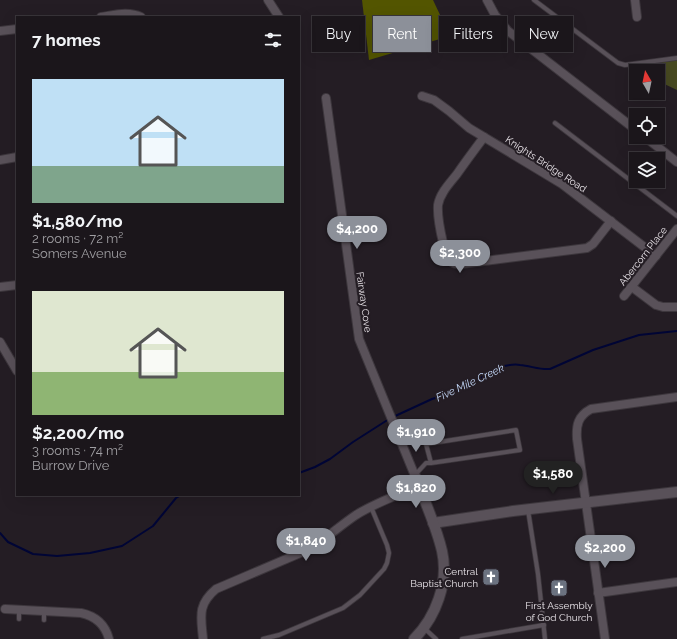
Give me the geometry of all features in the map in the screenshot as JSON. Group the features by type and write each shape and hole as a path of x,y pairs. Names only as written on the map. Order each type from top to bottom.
{"street":[{"path":"268,0 278,16"},
{"path":"487,0 495,15 508,31 629,125"},
{"path":"635,0 637,17"},
{"path":"110,16 128,14 137,16"},
{"path":"0,31 16,29"},
{"name":"Knights Bridge Road","path":"422,96 434,100 449,110 469,128 559,182 656,256"},
{"name":"Fairway Cove","path":"326,98 359,339 415,476"},
{"path":"484,137 443,193 438,204 438,215 444,251 448,259 452,262 461,264 582,249 593,244 611,221"},
{"path":"654,144 677,162"},
{"path":"0,160 16,157"},
{"name":"Abercorn Place","path":"624,296 677,229"},
{"path":"0,287 16,285"},
{"path":"632,287 656,305 667,308 677,307"},
{"path":"0,342 16,369"},
{"path":"605,639 576,431 577,425 582,415 591,409 598,407 677,397"},
{"path":"414,639 431,616 440,592 443,571 442,551 415,476"},
{"path":"203,639 201,619 202,610 206,598 216,589 305,551 318,544 358,514 419,486"},
{"path":"433,523 677,492"},
{"path":"598,593 677,582"},
{"path":"5,609 88,614 102,624 109,639"}],"lane":[{"path":"534,0 618,63 625,65 677,58"},
{"path":"555,123 677,216"},
{"path":"415,476 426,463 431,463 520,450 516,430 426,444 431,463"},
{"path":"263,639 279,635 343,608 360,595 384,569 389,553 371,507"},
{"path":"528,510 538,574 545,639"},
{"path":"19,619 20,610"},
{"path":"44,611 44,620"},
{"path":"462,639 544,625"},
{"path":"423,628 436,639"}],"green space":[{"path":"677,58 677,90 665,84 665,64 632,64"}],"shaded area":[{"path":"362,0 433,0 441,16 439,16 439,39 431,42 431,16 373,16 373,52 396,52 369,60"}],"waterway":[{"name":"Five Mile Creek","path":"393,417 432,399 452,393 504,366 518,365 550,369 593,350 639,335 677,331"},
{"name":"Five Mile Creek","path":"300,473 330,459 389,419"},
{"name":"Five Mile Creek","path":"0,533 8,542 33,554 57,556 90,553 122,546 153,526 179,496"}],"place":[{"name":"Central Baptist Church","path":"491,577"},
{"name":"First Assembly of God Church","path":"559,588"}]}
